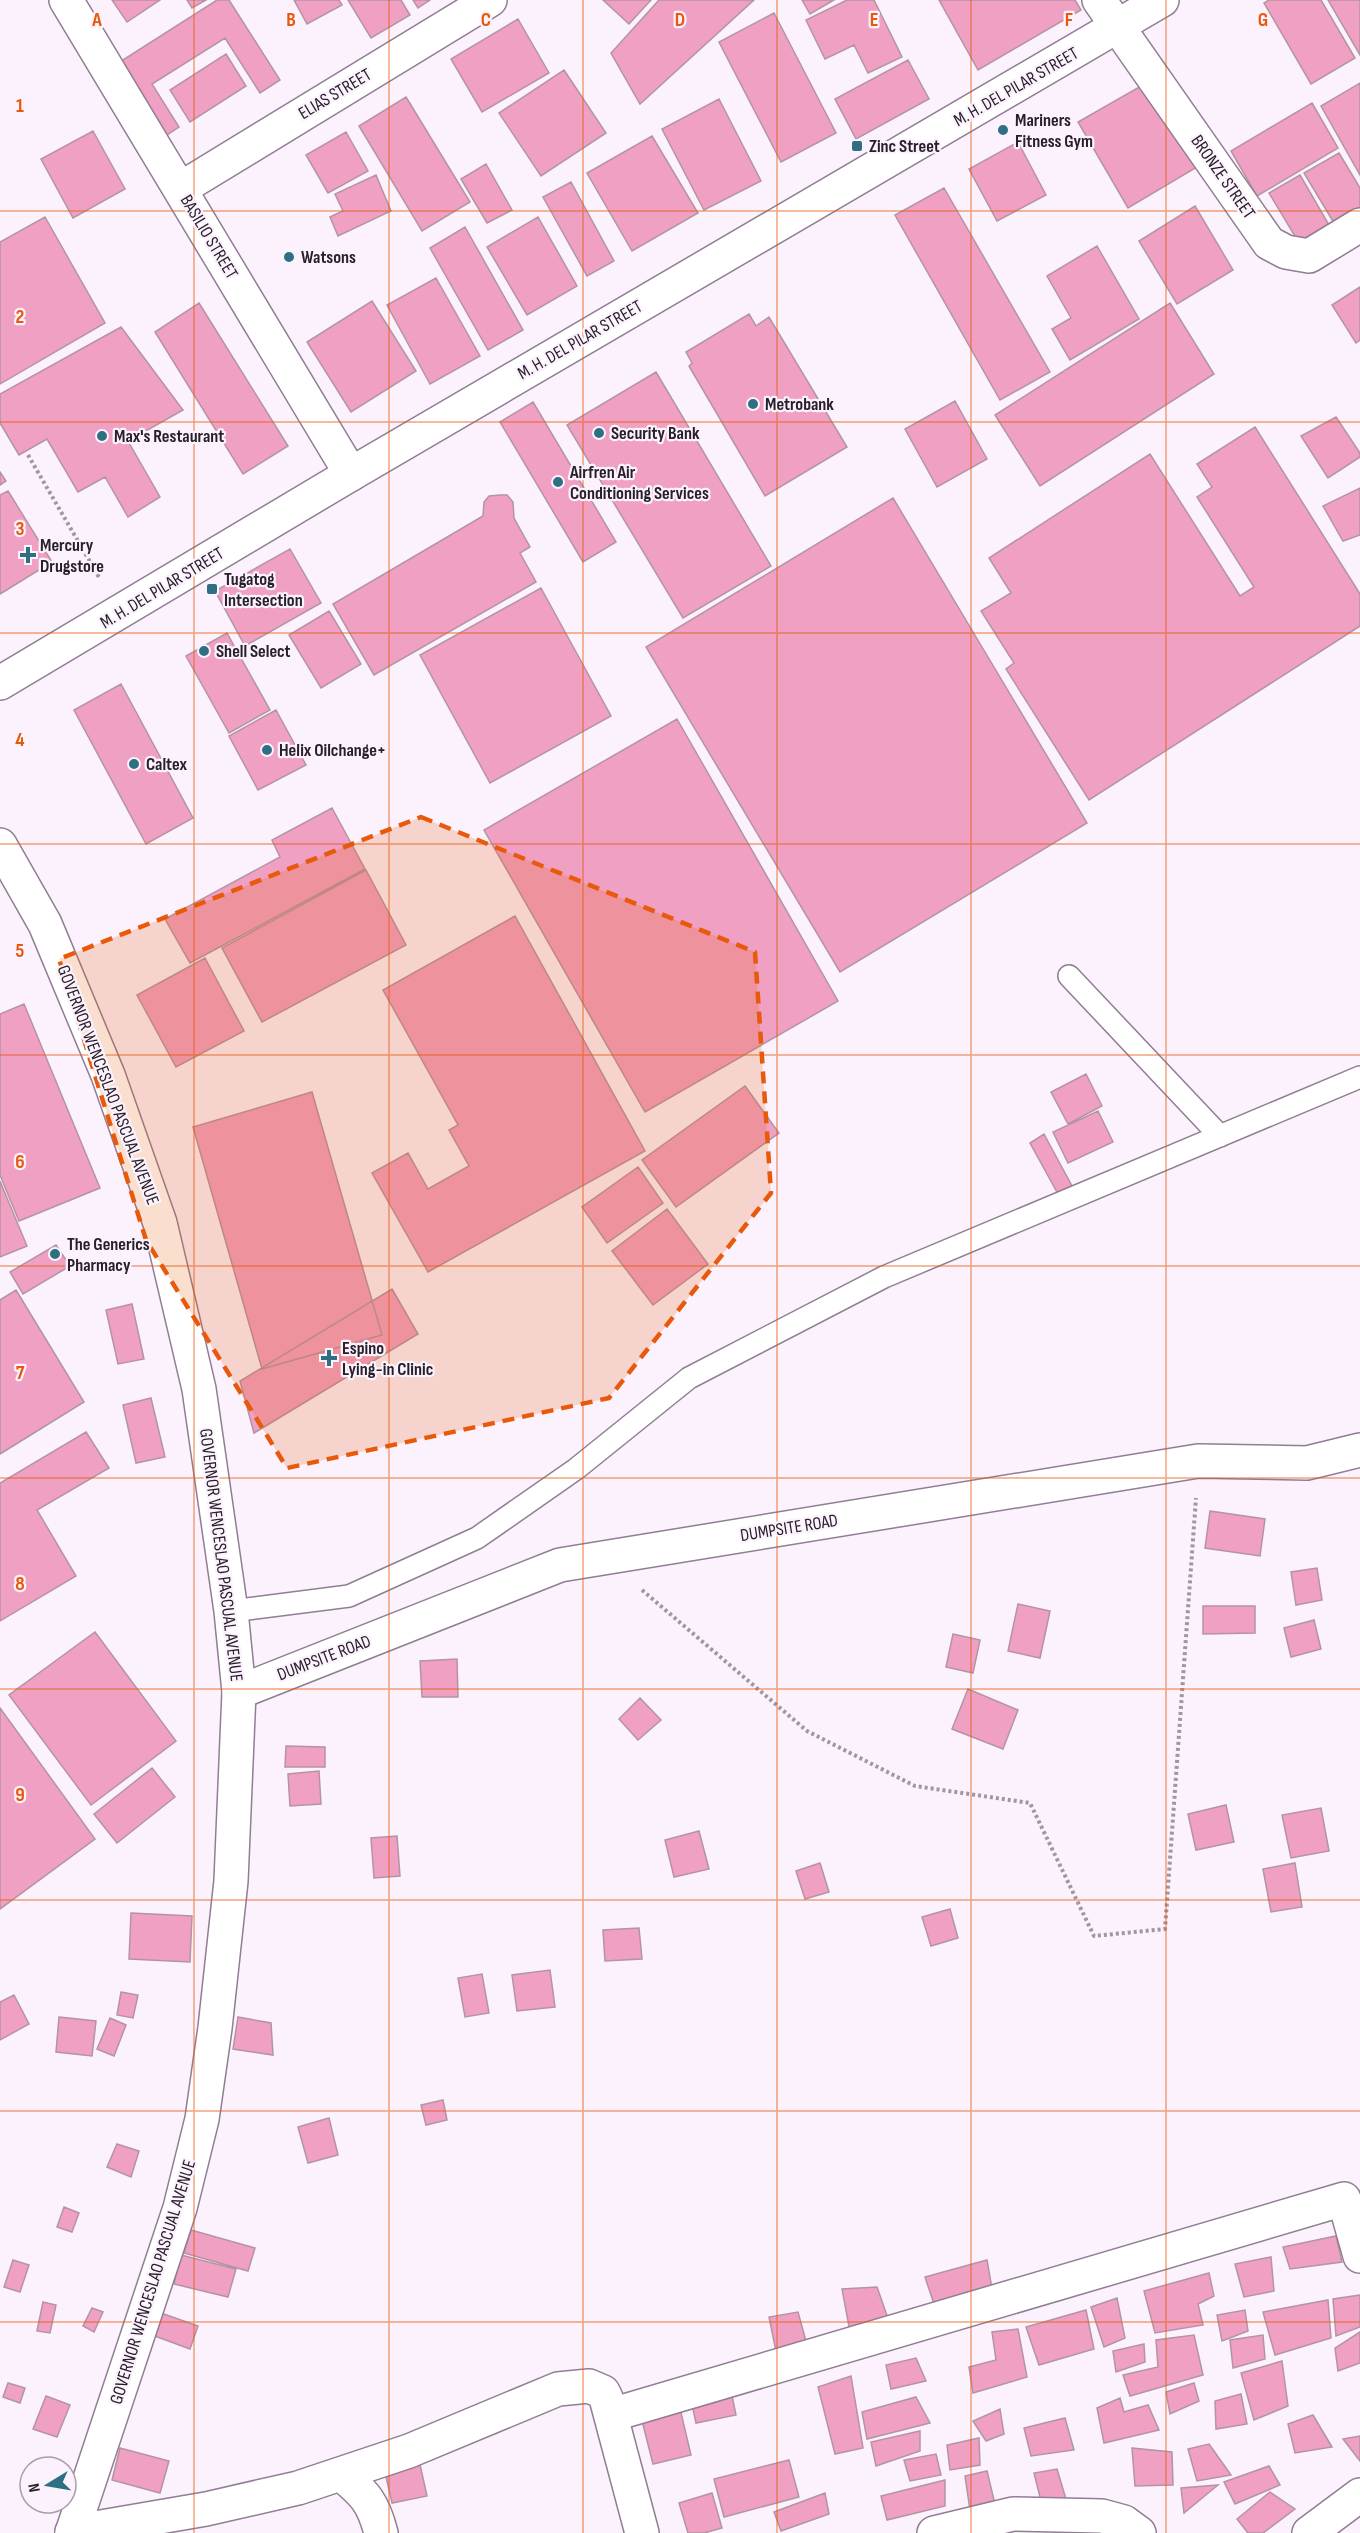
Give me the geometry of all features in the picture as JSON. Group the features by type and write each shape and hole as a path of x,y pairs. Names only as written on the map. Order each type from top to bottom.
{"street":[{"name":"BASILIO STREET","path":"66,0 351,474"},
{"name":"ELIAS STREET","path":"180,189 490,0"},
{"path":"1099,0 1117,28"},
{"name":"M. H. DEL PILAR STREET","path":"0,683 120,614 351,474 1162,0"},
{"name":"BRONZE STREET","path":"1117,28 1269,243 1286,252 1309,256 1360,225"},
{"name":"GOVERNOR WENCESLAO PASCUAL AVENUE","path":"0,845 45,924 108,1075 160,1223 199,1389 231,1611 239,1692 231,1881 216,2028 202,2119 180,2208 72,2532"},
{"name":"DUMPSITE ROAD","path":"239,1692 560,1565 1198,1461 1307,1463 1360,1450"},
{"path":"611,2415 1344,2199 1360,2256"},
{"path":"72,2532 214,2521 298,2488 409,2451 558,2390 589,2386 603,2392 642,2533"},
{"path":"341,2474 364,2493 378,2519 381,2533"},
{"path":"1309,2533 1360,2495"},
{"path":"934,2533 1013,2514 1102,2516 1124,2522 1139,2533"}],"lane":[{"path":"1069,976 1220,1136"},
{"path":"231,1611 349,1596 477,1538 576,1469 689,1378 884,1277 1360,1077"}],"path":[{"path":"28,455 120,614"},
{"path":"605,1558 807,1731 915,1786 1030,1803 1094,1936 1165,1929 1198,1461"}],"highlighted area":[{"path":"421,817 755,952 771,1193 609,1398 287,1468 146,1240 59,959"}],"building":[{"path":"112,0 160,0 127,22"},
{"path":"187,0 206,0 192,8"},
{"path":"217,0 229,0 280,80 260,93 225,38 152,84 179,127 161,139 115,65"},
{"path":"294,0 339,0 342,5 307,24"},
{"path":"348,0 401,0 410,15 371,38"},
{"path":"413,0 430,0 418,8"},
{"path":"603,0 651,0 629,24"},
{"path":"659,0 754,0 640,104 611,53"},
{"path":"802,0 834,0 810,14"},
{"path":"847,0 874,0 902,57 868,73 854,45 825,59 806,20"},
{"path":"939,0 1075,0 1081,10 978,70"},
{"path":"1269,0 1321,0 1355,58 1311,84 1264,3"},
{"path":"1328,0 1360,0 1360,55"},
{"path":"774,13 836,133 781,162 719,42"},
{"path":"518,19 549,73 482,112 451,59"},
{"path":"226,54 246,86 190,122 170,90"},
{"path":"908,60 929,99 856,139 835,99"},
{"path":"564,70 606,133 541,176 499,113"},
{"path":"1148,82 1197,167 1128,208 1078,122"},
{"path":"1360,83 1360,175 1321,106"},
{"path":"406,97 470,202 422,231 359,126"},
{"path":"719,99 761,181 704,210 662,129"},
{"path":"1312,103 1338,148 1257,196 1231,151"},
{"path":"93,131 125,189 73,218 41,159"},
{"path":"346,132 368,171 328,193 306,155"},
{"path":"652,136 698,213 632,251 587,173"},
{"path":"1018,142 1046,195 997,221 969,169"},
{"path":"1339,153 1360,188 1360,208 1334,223 1304,173"},
{"path":"486,164 512,210 487,223 461,179"},
{"path":"376,175 391,211 338,236 330,217 343,211 335,194"},
{"path":"1300,175 1329,225 1299,243 1269,193"},
{"path":"571,182 614,261 587,276 543,197"},
{"path":"944,188 1050,372 1000,400 895,215"},
{"path":"1195,206 1233,270 1177,304 1139,241"},
{"path":"45,217 105,323 0,384 0,242"},
{"path":"538,217 577,286 527,315 487,247"},
{"path":"465,227 523,330 488,350 430,248"},
{"path":"1097,246 1139,319 1070,360 1052,329 1071,318 1047,276"},
{"path":"436,278 480,356 430,384 387,305"},
{"path":"1360,287 1360,340 1356,343 1332,305"},
{"path":"372,301 416,371 351,412 307,342"},
{"path":"199,303 288,446 243,474 155,332"},
{"path":"1170,303 1214,374 1040,486 995,415"},
{"path":"749,314 756,326 769,317 847,447 765,496 689,366 692,363 686,352"},
{"path":"121,327 183,410 128,441 160,497 128,517 105,477 78,492 47,439 19,455 0,423 0,394"},
{"path":"656,372 771,566 683,618 567,425"},
{"path":"955,401 987,459 937,487 905,429"},
{"name":"Airfren Air Conditioning Services","path":"533,402 616,542 583,562 500,422"},
{"path":"1336,417 1360,453 1360,457 1328,478 1301,436"},
{"path":"1255,427 1360,594 1360,626 1089,800 1006,669 1014,663 981,611 1011,593 989,558 1150,454 1240,596 1254,587 1197,497 1212,487 1197,464"},
{"path":"0,472 6,481 0,485"},
{"path":"1360,488 1360,535 1343,541 1323,506"},
{"name":"Mercury Drugstore","path":"8,491 52,562 0,594 0,495"},
{"path":"507,495 513,502 514,518 530,547 520,553 536,582 374,675 333,604 483,516 484,502 489,496"},
{"path":"893,498 1087,823 840,972 646,647"},
{"path":"290,549 321,603 245,646 215,591"},
{"path":"541,588 611,716 490,783 420,655"},
{"path":"329,611 361,664 321,688 289,635"},
{"path":"227,633 270,710 229,733 186,656"},
{"name":"Caltex","path":"121,684 193,818 146,844 74,710"},
{"name":"Helix Oilchange+","path":"276,710 306,765 258,790 229,736"},
{"path":"677,719 838,1001 645,1112 484,830"},
{"path":"332,808 365,869 190,963 165,919 280,857 272,840"},
{"path":"366,870 406,945 262,1022 222,948"},
{"path":"515,916 645,1151 428,1272 372,1173 408,1153 428,1189 469,1166 449,1130 458,1125 383,990"},
{"path":"205,958 244,1031 176,1067 137,995"},
{"path":"24,1004 100,1188 19,1221 0,1175 0,1014"},
{"path":"1086,1074 1102,1106 1068,1124 1051,1092"},
{"path":"745,1086 779,1133 676,1207 642,1160"},
{"path":"312,1092 382,1335 262,1369 193,1127"},
{"path":"1098,1111 1113,1142 1068,1163 1053,1132"},
{"path":"1044,1134 1072,1186 1058,1194 1030,1143"},
{"path":"638,1167 663,1203 607,1243 582,1207"},
{"path":"0,1181 27,1246 0,1257"},
{"path":"667,1209 708,1264 653,1305 612,1251"},
{"path":"56,1245 70,1266 23,1294 10,1272"},
{"name":"Espino Lying-in Clinic","path":"392,1289 418,1334 254,1433 240,1381"},
{"path":"16,1290 84,1402 0,1454 0,1300"},
{"path":"132,1304 144,1359 118,1364 106,1310"},
{"path":"151,1398 165,1457 136,1463 123,1405"},
{"path":"86,1432 109,1468 37,1510 76,1576 0,1621 0,1483"},
{"path":"1210,1511 1265,1519 1260,1556 1205,1548"},
{"path":"1317,1568 1322,1600 1296,1605 1291,1572"},
{"path":"1018,1604 1050,1611 1040,1658 1008,1651"},
{"path":"1203,1606 1255,1606 1255,1633 1203,1634"},
{"path":"1314,1620 1321,1649 1291,1657 1284,1628"},
{"path":"95,1632 176,1741 91,1805 9,1695"},
{"path":"953,1634 980,1640 973,1673 946,1667"},
{"path":"457,1659 458,1697 422,1697 420,1661"},
{"path":"968,1689 1018,1710 1003,1749 952,1729"},
{"path":"640,1698 661,1720 638,1740 619,1719"},
{"path":"0,1708 95,1839 0,1909"},
{"path":"286,1746 325,1747 325,1767 285,1767"},
{"path":"152,1768 175,1797 117,1843 94,1814"},
{"path":"319,1771 321,1804 290,1806 288,1774"},
{"path":"1226,1805 1234,1842 1196,1850 1188,1814"},
{"path":"1321,1808 1329,1851 1291,1858 1282,1815"},
{"path":"699,1831 709,1869 674,1877 665,1840"},
{"path":"397,1836 400,1876 374,1878 371,1838"},
{"path":"820,1863 829,1892 805,1899 796,1871"},
{"path":"1295,1863 1302,1907 1271,1912 1263,1869"},
{"path":"950,1909 958,1938 931,1946 922,1917"},
{"path":"131,1913 192,1916 190,1962 129,1959"},
{"path":"639,1928 642,1959 605,1961 603,1930"},
{"path":"550,1970 555,2007 517,2011 512,1975"},
{"path":"482,1974 489,2013 465,2017 458,1978"},
{"path":"121,1992 138,1995 133,2018 117,2015"},
{"path":"14,1995 29,2024 0,2040 0,2002"},
{"path":"59,2017 96,2021 92,2056 56,2052"},
{"path":"238,2017 271,2023 273,2055 233,2049"},
{"path":"110,2018 126,2025 114,2056 97,2049"},
{"path":"443,2100 447,2120 426,2125 421,2105"},
{"path":"329,2118 338,2155 308,2163 298,2127"},
{"path":"117,2144 139,2151 131,2177 107,2167"},
{"path":"64,2207 79,2213 72,2232 57,2227"},
{"path":"191,2230 255,2248 248,2271 184,2253"},
{"path":"1336,2236 1342,2262 1290,2269 1283,2247"},
{"path":"181,2255 236,2269 228,2297 174,2284"},
{"path":"1271,2257 1274,2291 1244,2297 1235,2264"},
{"path":"13,2260 29,2265 20,2292 4,2287"},
{"path":"987,2260 994,2300 938,2316 925,2277"},
{"path":"1209,2273 1214,2296 1198,2304 1203,2325 1155,2333 1144,2291"},
{"path":"877,2287 891,2327 851,2337 842,2289"},
{"path":"1360,2295 1360,2327 1336,2336 1333,2299"},
{"path":"1117,2298 1125,2338 1104,2347 1091,2307"},
{"path":"1328,2300 1331,2338 1275,2355 1263,2312"},
{"path":"43,2302 56,2305 50,2333 37,2331"},
{"path":"92,2308 103,2312 94,2332 83,2326"},
{"path":"1086,2310 1094,2349 1039,2365 1026,2327"},
{"path":"1245,2310 1248,2331 1222,2341 1217,2315"},
{"path":"798,2312 809,2352 778,2361 769,2317"},
{"path":"161,2313 198,2326 190,2349 152,2335"},
{"path":"1018,2329 1027,2377 973,2393 969,2367 996,2360 992,2332"},
{"path":"1360,2332 1360,2363 1338,2371 1335,2348"},
{"path":"1194,2335 1203,2375 1130,2396 1123,2375 1158,2367 1156,2340"},
{"path":"1263,2335 1265,2359 1233,2368 1230,2340"},
{"path":"1144,2344 1145,2362 1116,2372 1113,2351"},
{"path":"916,2358 926,2381 891,2389 886,2365"},
{"path":"1282,2361 1288,2406 1254,2420 1241,2373"},
{"path":"851,2376 863,2448 835,2454 818,2387"},
{"path":"8,2383 25,2388 20,2403 3,2397"},
{"path":"1194,2383 1199,2401 1170,2414 1166,2392"},
{"path":"730,2386 736,2415 696,2423 690,2395"},
{"path":"1241,2394 1247,2424 1216,2429 1215,2401"},
{"path":"46,2396 70,2405 57,2437 33,2429"},
{"path":"916,2397 930,2423 867,2439 862,2412"},
{"path":"1120,2398 1124,2412 1148,2405 1159,2430 1104,2443 1097,2408"},
{"path":"678,2400 691,2455 653,2464 639,2409"},
{"path":"1000,2409 1004,2434 986,2441 973,2421"},
{"path":"1313,2415 1332,2447 1295,2453 1288,2424"},
{"path":"1065,2418 1074,2450 1031,2456 1024,2428"},
{"path":"920,2431 920,2451 876,2466 871,2442"},
{"path":"1360,2436 1360,2461 1343,2439"},
{"path":"979,2438 980,2465 950,2470 947,2445"},
{"path":"1209,2444 1231,2475 1197,2481 1188,2449"},
{"path":"120,2448 169,2461 160,2493 112,2480"},
{"path":"1132,2448 1172,2452 1173,2485 1135,2486"},
{"path":"936,2454 941,2475 910,2481 904,2460"},
{"path":"419,2460 427,2496 392,2503 384,2468"},
{"path":"789,2460 799,2497 724,2517 714,2479"},
{"path":"1269,2466 1280,2485 1235,2504 1224,2482"},
{"path":"1057,2469 1069,2509 1043,2509 1034,2473"},
{"path":"987,2471 995,2504 970,2510 965,2476"},
{"path":"945,2480 945,2506 887,2520 881,2496"},
{"path":"1218,2485 1184,2513 1181,2488"},
{"path":"1270,2492 1295,2509 1263,2533 1248,2533 1237,2519"},
{"path":"712,2493 722,2528 704,2533 688,2533 679,2503"},
{"path":"825,2493 829,2514 781,2531 774,2512"}],"place":[{"name":"Mariners Fitness Gym","path":"1003,130"},
{"name":"Zinc Street","path":"857,146"},
{"name":"Watsons","path":"289,257"},
{"name":"Metrobank","path":"753,404"},
{"name":"Security Bank","path":"599,433"},
{"name":"Max's Restaurant","path":"102,436"},
{"name":"Airfren Air Conditioning Services","path":"558,482"},
{"name":"Mercury Drugstore","path":"28,555"},
{"name":"Tugatog Intersection","path":"212,589"},
{"name":"Shell Select","path":"204,651"},
{"name":"Helix Oilchange+","path":"267,750"},
{"name":"Caltex","path":"134,764"},
{"name":"The Generics Pharmacy","path":"55,1254"},
{"name":"Espino Lying-in Clinic","path":"329,1358"}]}
